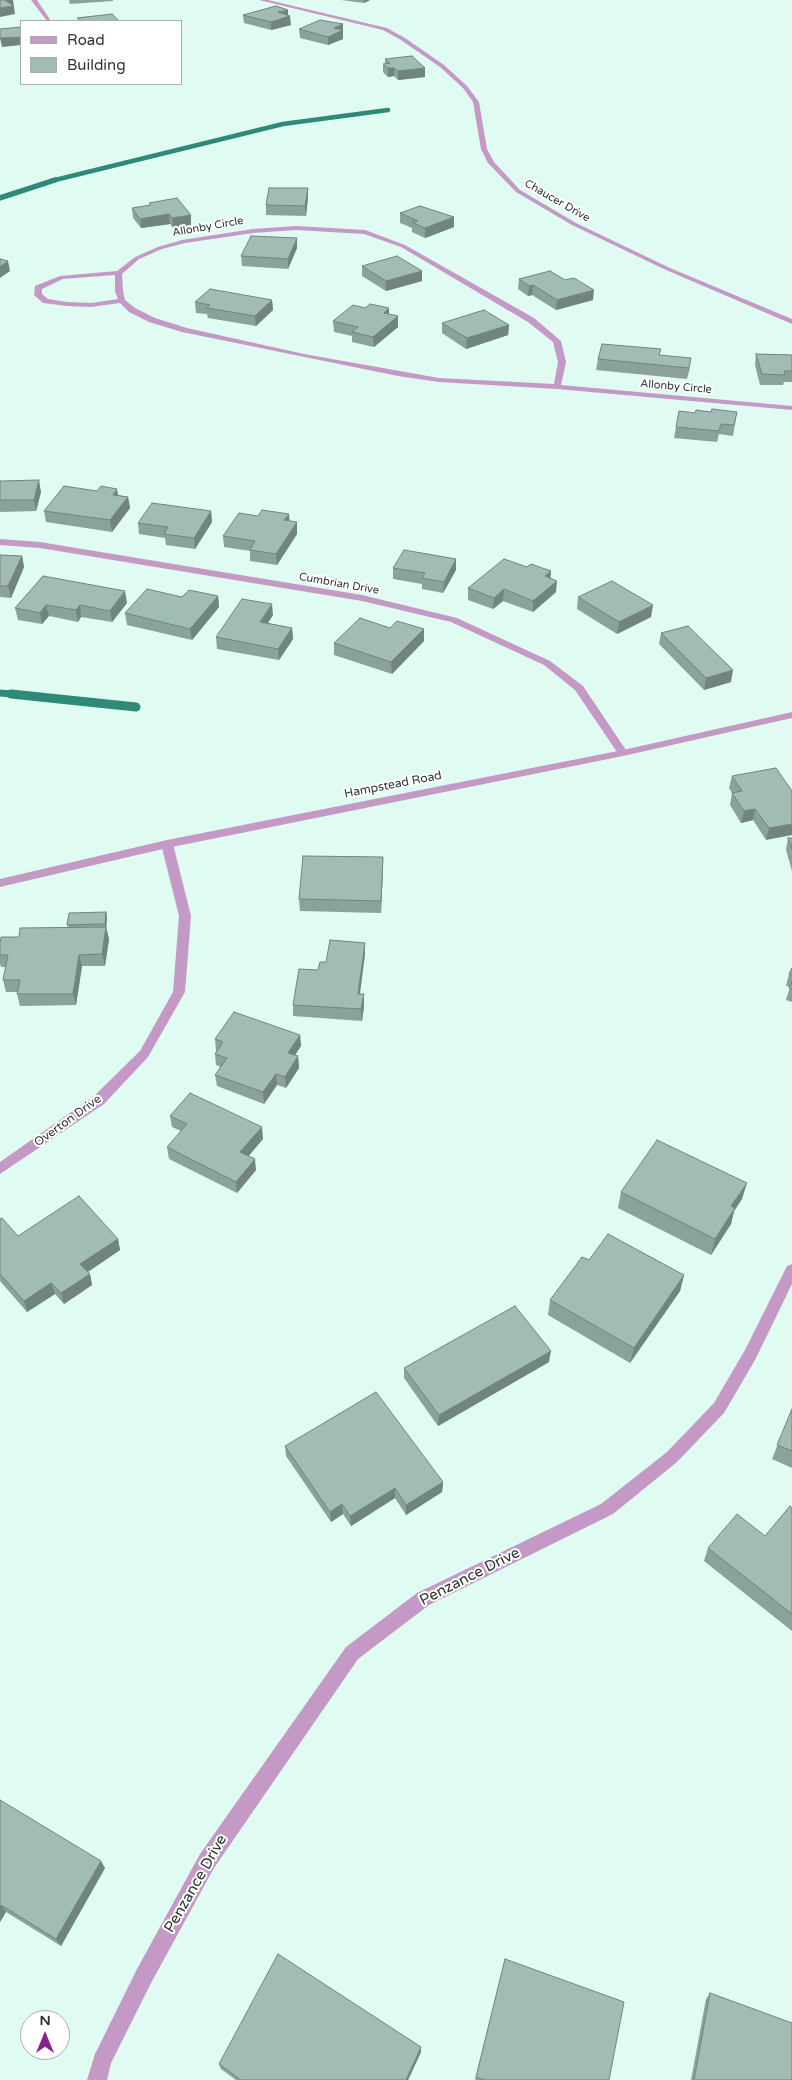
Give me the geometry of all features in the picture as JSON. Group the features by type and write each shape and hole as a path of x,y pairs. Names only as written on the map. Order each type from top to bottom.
{"street":[{"path":"34,0 48,20"},
{"name":"Chaucer Drive","path":"262,0 375,26 403,39 442,66 465,86 476,102 484,149 491,163 518,191 583,228 668,269 792,322"},
{"name":"Allonby Circle","path":"119,273 137,258 160,248 184,241 253,231 296,228 365,232 403,246 531,320 557,341 562,362 557,387"},
{"path":"119,273 118,291 122,301 90,305 46,301 38,295 38,288 62,277 119,273"},
{"name":"Allonby Circle","path":"122,301 132,310 152,320 185,330 313,358 398,374 439,380 557,387 792,408"},
{"name":"Cumbrian Drive","path":"0,542 40,545 362,598 454,620 547,663 579,688 623,753"},
{"name":"Hampstead Road","path":"0,883 167,844 623,753 792,715"},
{"name":"Overton Drive","path":"0,1169 99,1100 144,1054 179,992 185,916 167,844"},
{"name":"Penzance Drive","path":"97,2080 102,2061 144,1976 207,1860 352,1653 423,1599 607,1509 672,1456 719,1408 750,1355 792,1270"}],"building":[{"path":"0,0 13,0 6,1 14,6 0,8"},
{"path":"276,6 288,10 278,12 290,16 271,22 243,15"},
{"path":"112,14 118,20 79,20 77,18"},
{"path":"320,20 343,24 334,28 343,30 328,37 299,29"},
{"path":"20,27 20,37 0,38 0,29"},
{"path":"412,56 425,68 398,71 394,68 388,68 383,64 390,63 385,59"},
{"path":"269,188 308,188 305,206 266,205"},
{"path":"177,198 191,215 172,218 169,214 140,219 132,208 151,205 149,203"},
{"path":"420,206 454,217 425,228 412,222 418,221 400,213"},
{"path":"251,236 297,238 288,259 241,256"},
{"path":"397,256 422,271 386,281 362,266"},
{"path":"0,259 8,261 0,267"},
{"path":"550,271 565,280 574,278 594,290 557,300 533,285 529,286 519,279"},
{"path":"210,289 272,300 255,316 207,308 210,305 195,302"},
{"path":"370,304 389,308 384,313 398,316 373,337 352,332 358,327 333,321 353,305 365,308"},
{"path":"484,310 509,325 467,338 442,323"},
{"path":"602,344 661,349 659,355 691,358 689,368 598,359"},
{"path":"756,354 792,355 792,371 784,371 785,375 762,374"},
{"path":"712,409 737,412 734,425 721,424 719,431 676,427 679,411 695,413 696,410 711,412"},
{"path":"39,480 34,500 0,500 0,481"},
{"path":"64,486 97,491 101,486 117,489 113,495 128,497 110,520 44,511"},
{"path":"152,503 211,511 194,538 164,534 168,527 138,523"},
{"path":"262,510 289,514 284,520 297,522 276,554 250,550 255,541 223,536 239,513 258,516"},
{"path":"404,550 456,559 444,582 422,578 425,573 393,568"},
{"path":"0,555 22,556 8,586 0,586"},
{"path":"504,559 527,567 531,564 551,571 545,576 557,581 533,601 504,589 494,598 468,588"},
{"path":"43,576 125,591 110,611 80,605 76,610 46,605 40,613 15,608"},
{"path":"612,581 653,605 619,622 578,597"},
{"path":"147,589 182,597 189,590 218,596 190,629 125,613"},
{"path":"242,599 272,604 260,622 292,628 278,649 216,637"},
{"path":"360,618 390,628 397,621 424,629 391,662 334,643"},
{"path":"688,626 733,670 706,678 661,633"},
{"path":"776,768 792,791 792,824 769,828 755,809 744,811 732,793 742,791 732,776"},
{"path":"788,838 792,838 792,849"},
{"path":"303,856 383,857 381,901 299,899"},
{"path":"106,912 105,924 67,925 69,913"},
{"path":"106,927 102,954 79,955 73,994 17,994 20,980 3,980 8,955 0,955 1,937 19,937 20,928"},
{"path":"330,940 365,943 358,994 364,994 361,1009 293,1005 299,969 318,970 320,962 326,962"},
{"path":"234,1012 300,1035 288,1053 298,1056 285,1077 276,1074 263,1092 215,1075 227,1058 215,1054 223,1042 215,1039"},
{"path":"190,1093 262,1127 240,1152 255,1159 236,1182 167,1147 187,1124 170,1116"},
{"path":"657,1140 747,1183 731,1206 735,1208 715,1239 621,1192"},
{"path":"79,1196 118,1239 80,1264 90,1274 61,1293 51,1283 24,1301 0,1274 0,1219 2,1218 18,1236"},
{"path":"608,1234 684,1275 634,1348 550,1300 582,1257 589,1260"},
{"path":"515,1306 551,1351 439,1415 404,1368"},
{"path":"376,1392 443,1482 406,1505 395,1488 350,1516 342,1504 330,1512 285,1446"},
{"path":"792,1409 792,1451 777,1445"},
{"path":"790,1506 792,1508 792,1614 708,1548 737,1514 765,1536"},
{"path":"0,1800 101,1861 56,1939 1,1905 0,1907"},
{"path":"278,1954 421,2047 406,2080 241,2080 219,2064"},
{"path":"505,1959 624,2002 609,2080 484,2080 476,2077"},
{"path":"710,1993 792,2023 792,2080 694,2080"}],"waterway":[{"path":"55,180 283,124 388,110"},
{"path":"0,198 55,180"},
{"path":"0,693 23,695"},
{"path":"11,694 136,707"}]}
